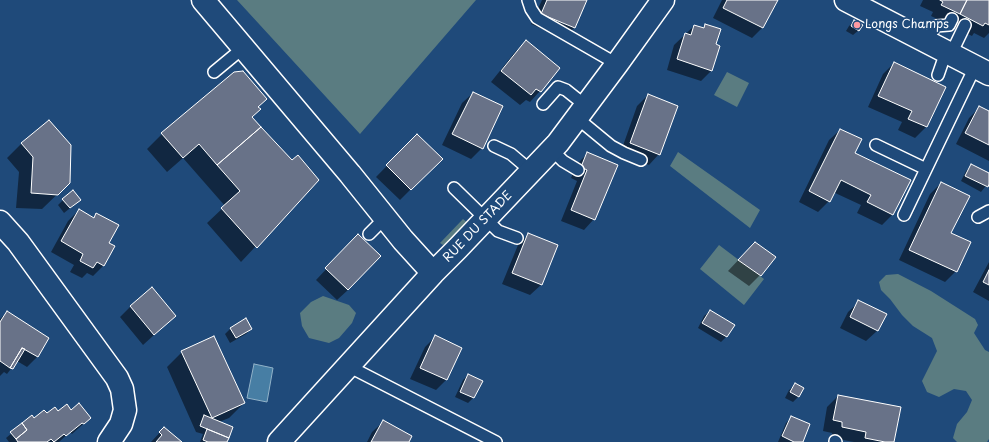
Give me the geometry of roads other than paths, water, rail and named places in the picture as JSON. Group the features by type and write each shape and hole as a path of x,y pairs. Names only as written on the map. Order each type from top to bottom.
{"street":[{"path":"203,0 350,174 390,224 433,273"},
{"name":"RUE DU STADE","path":"279,442 433,273 551,149 582,112 663,0"},
{"path":"846,0 982,70"},
{"path":"0,222 18,242 117,378 122,389 125,410 121,424 109,442"}],"lane":[{"path":"528,0 531,9 537,18 617,64"},
{"path":"926,42 936,26 949,25 952,18"},
{"path":"938,75 948,53 965,25"},
{"path":"214,72 243,48"},
{"path":"904,215 926,169 982,70"},
{"path":"542,104 558,88 566,90 582,112 611,146 641,160"},
{"path":"876,145 926,169"},
{"path":"494,146 511,154 531,171"},
{"path":"551,149 563,161 578,170"},
{"path":"454,188 485,220 498,231 517,238"},
{"path":"978,217 989,211"},
{"path":"369,234 390,224"},
{"path":"348,366 496,442"}],"water":[{"path":"254,364 273,368 267,402 247,398"}],"place":[{"name":"Longs Champs","path":"857,25"}]}
